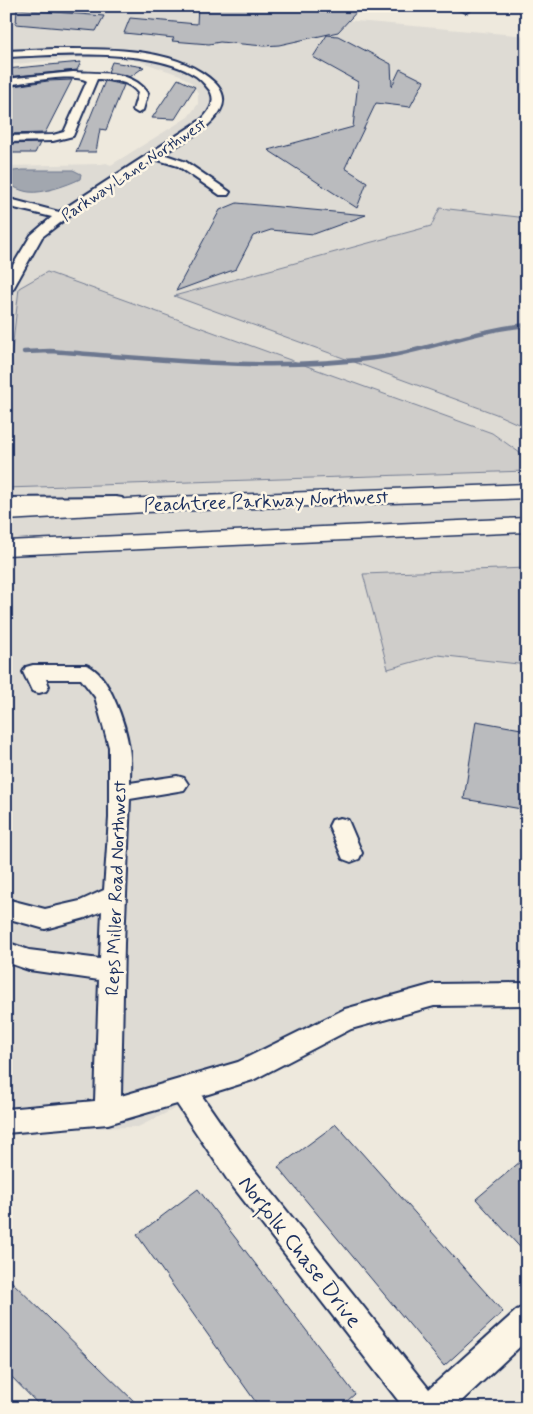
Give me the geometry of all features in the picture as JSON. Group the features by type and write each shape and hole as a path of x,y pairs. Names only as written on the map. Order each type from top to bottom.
{"highway":[{"name":"Peachtree Parkway Northwest","path":"6,513 145,505 527,490"},
{"name":"Peachtree Parkway Northwest","path":"6,548 527,525"}],"street":[{"path":"454,6 466,9 472,6"},
{"name":"Parkway Lane Northwest","path":"6,62 82,52"},
{"name":"Parkway Lane Northwest","path":"6,54 82,52 134,54 160,59 192,70 214,86 219,103 212,116 206,122 61,216 37,235 6,289"},
{"path":"6,82 73,75 109,78 135,84 143,93 138,110"},
{"path":"6,139 53,138 69,134 92,81 87,76"},
{"path":"154,155 182,164 224,192"},
{"path":"6,202 61,216"},
{"path":"6,503 114,502 145,505"},
{"name":"Reps Miller Road Northwest","path":"39,686 33,672 86,672 104,695 119,747 120,792 108,1112"},
{"path":"120,792 177,784"},
{"path":"340,826 351,853"},
{"path":"6,908 45,919 85,909 116,895"},
{"path":"6,952 29,960 112,971"},
{"path":"6,1122 108,1112 244,1072 345,1020 434,995 527,994"},
{"name":"Norfolk Chase Drive","path":"183,1090 237,1170 424,1408"},
{"path":"431,1408 527,1320"}],"shaded area":[{"path":"6,6 185,6 527,36 527,993 404,995 138,1127 6,1129 6,166 106,163 111,165 188,117 198,104 198,93 192,83 180,75 139,61 112,58 75,58 6,65"},
{"path":"22,170 73,170 81,174 80,179 62,186 41,192 29,192 6,182 6,172"},
{"path":"440,208 527,218 527,428 496,414 174,296 431,226"},
{"path":"47,272 492,433 527,458 527,471 6,488 6,405 19,288"},
{"path":"527,568 527,665 438,655 388,669 363,574"}],"building":[{"path":"198,6 362,6 338,32 279,45 264,46 220,42 209,44 172,41 174,38 124,33 130,18 197,24"},
{"path":"17,9 104,16 96,31 16,24"},
{"path":"327,35 338,36 391,64 392,86 400,69 424,81 410,107 376,103 345,168 367,182 357,208 268,150 353,127 358,82 313,57"},
{"path":"81,62 77,70 6,77 6,69"},
{"path":"112,62 144,67 130,77 108,72"},
{"path":"178,79 195,87 175,119 152,118"},
{"path":"72,80 45,133 6,134 6,87 48,81"},
{"path":"105,81 124,85 106,130 100,129 96,152 76,152"},
{"path":"40,143 35,153 6,153 6,144"},
{"path":"237,203 366,215 314,234 271,230 253,236 236,269 176,291 220,210"},
{"path":"476,721 527,730 527,810 464,799"},
{"path":"336,1124 503,1312 444,1366 278,1167"},
{"path":"527,1156 527,1255 476,1199"},
{"path":"198,1189 355,1394 339,1408 260,1408 137,1235"},
{"path":"6,1276 141,1408 42,1408 6,1371"}],"waterway":[{"path":"24,352 50,351 213,363 294,364 335,362 395,355 488,331 527,325"}]}
